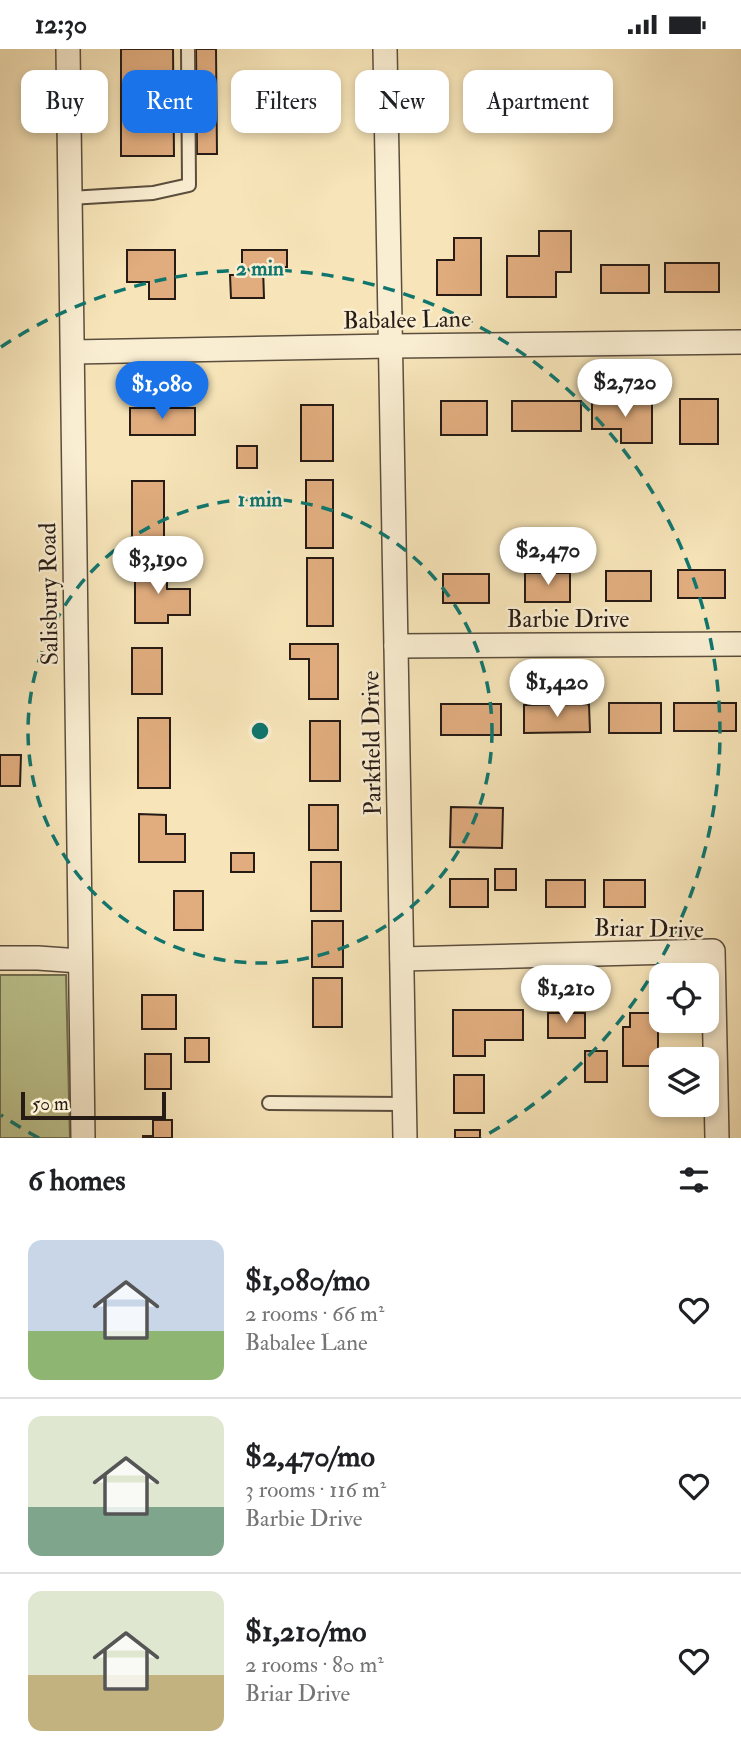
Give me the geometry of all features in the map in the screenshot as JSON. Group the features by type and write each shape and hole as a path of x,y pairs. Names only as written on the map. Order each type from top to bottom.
{"street":[{"name":"Salisbury Road","path":"68,49 83,1138"},
{"name":"Parkfield Drive","path":"385,49 405,1138"},
{"name":"Babalee Lane","path":"73,352 741,342"},
{"name":"Barbie Drive","path":"396,646 741,644"},
{"name":"Briar Drive","path":"402,959 713,951 717,1138"},
{"path":"0,958 80,961"}],"lane":[{"path":"70,198 153,193 189,185 188,49"},
{"path":"269,1103 404,1104"}],"green space":[{"path":"0,975 66,975 70,1138 0,1138"}],"building":[{"path":"121,49 173,49 173,70 122,70 122,133 174,133 174,156 121,156"},
{"path":"196,49 216,49 216,70 196,70"},
{"path":"197,133 217,133 217,154 197,154"},
{"path":"539,231 571,231 571,272 556,272 556,297 507,297 507,256 539,256"},
{"path":"454,238 481,238 481,295 437,295 437,260 454,260"},
{"path":"127,250 175,250 175,299 149,299 149,282 127,282"},
{"path":"242,250 287,250 287,267 263,267 264,298 231,298 230,275 242,275"},
{"path":"665,263 719,263 719,292 665,292"},
{"path":"601,265 649,265 649,293 601,293"},
{"path":"680,399 718,399 718,444 680,444"},
{"path":"592,400 652,400 652,443 621,443 621,429 592,429"},
{"path":"441,401 487,401 487,435 441,435"},
{"path":"512,401 581,401 581,431 512,431"},
{"path":"301,405 333,405 333,461 301,461"},
{"path":"130,408 195,408 195,435 130,435"},
{"path":"237,446 257,446 257,468 237,468"},
{"path":"306,480 333,480 333,548 306,548"},
{"path":"132,481 164,481 164,545 132,545"},
{"path":"307,558 333,558 333,626 307,626"},
{"path":"142,561 167,561 167,589 190,589 190,615 168,615 168,623 135,623 135,581 142,581"},
{"path":"678,570 725,570 725,598 678,598"},
{"path":"606,571 651,571 651,601 606,601"},
{"path":"525,573 570,573 570,602 525,602"},
{"path":"443,574 489,574 489,603 443,603"},
{"path":"290,644 338,644 338,699 309,699 309,659 290,659"},
{"path":"132,648 162,648 162,694 132,694"},
{"path":"609,703 661,703 661,733 609,733"},
{"path":"674,703 736,703 736,731 674,731"},
{"path":"441,704 501,704 501,735 441,735"},
{"path":"589,704 590,732 524,733 524,705"},
{"path":"138,718 170,718 170,788 138,788"},
{"path":"310,721 340,721 340,781 310,781"},
{"path":"0,755 21,755 20,786 0,786"},
{"path":"309,805 338,805 338,850 309,850"},
{"path":"451,807 503,808 502,848 450,847"},
{"path":"139,814 166,815 166,834 185,834 185,862 139,862"},
{"path":"231,853 254,853 254,872 231,872"},
{"path":"311,862 341,862 341,911 311,911"},
{"path":"495,869 516,869 516,890 495,890"},
{"path":"450,879 488,879 488,907 450,907"},
{"path":"546,880 585,880 585,907 546,907"},
{"path":"604,880 645,880 645,907 604,907"},
{"path":"174,891 203,891 203,930 174,930"},
{"path":"312,921 343,921 343,967 312,967"},
{"path":"313,978 342,978 342,1027 313,1027"},
{"path":"142,995 176,995 176,1029 142,1029"},
{"path":"453,1010 523,1010 523,1040 485,1040 485,1056 453,1056"},
{"path":"548,1013 585,1013 585,1038 548,1038"},
{"path":"630,1013 649,1013 649,1033 658,1033 658,1047 649,1047 649,1066 623,1066 623,1027 630,1027"},
{"path":"185,1038 209,1038 209,1062 185,1062"},
{"path":"585,1051 607,1051 607,1082 585,1082"},
{"path":"145,1054 171,1054 171,1089 145,1089"},
{"path":"454,1075 484,1075 484,1113 454,1113"},
{"path":"153,1120 172,1120 172,1138 143,1138 153,1136"},
{"path":"455,1130 480,1130 480,1138 455,1138"}]}
